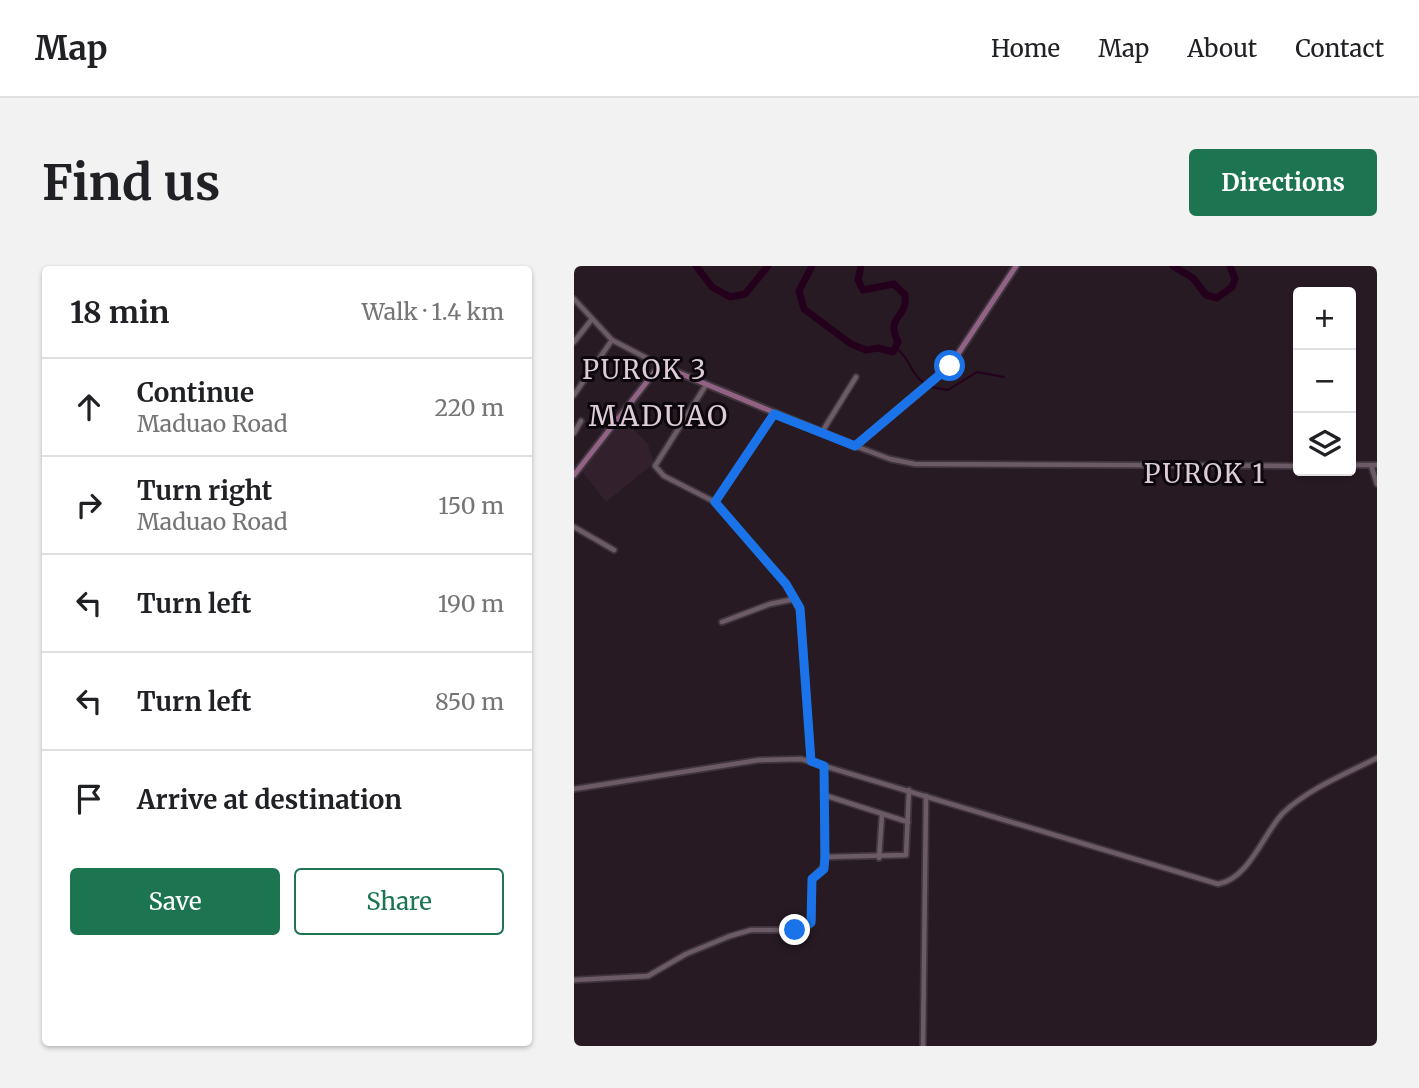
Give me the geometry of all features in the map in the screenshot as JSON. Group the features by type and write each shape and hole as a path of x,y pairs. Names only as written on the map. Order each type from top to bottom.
{"main road":[{"path":"574,475 660,365 855,446 950,366 1016,266"}],"street":[{"path":"574,299 612,340 660,365"},
{"path":"574,342 592,319"},
{"path":"574,395 612,340"},
{"path":"822,432 856,377"},
{"path":"706,385 655,466 664,476 715,502 795,598 801,613 811,761"},
{"path":"715,502 774,414"},
{"path":"574,433 581,421"},
{"path":"855,446 890,459 915,464 1293,466"},
{"path":"1356,465 1374,465 1377,484"},
{"path":"574,527 614,550"},
{"path":"722,622 770,604 795,598"},
{"path":"574,789 759,760 791,758 811,761 1218,884 1229,881 1240,872 1286,811 1377,758"},
{"path":"574,980 648,976 697,949 730,936 751,930 806,928 812,920 812,879 824,869 824,766"},
{"path":"825,857 879,858 906,855 909,790"},
{"path":"824,795 908,822"},
{"path":"923,1046 926,796"},
{"path":"879,858 882,814"}],"shaded area":[{"path":"623,419 648,444 654,463 606,502 582,471"}],"waterway":[{"path":"696,266 712,287 730,297 745,294 768,266"},
{"path":"812,266 799,291 804,309 851,344 866,350 878,348 893,352 898,342 895,322 903,309 905,295 894,284 863,290 858,280 861,266"},
{"path":"1173,266 1193,278 1206,295 1217,298 1232,287 1235,279 1230,266"},
{"path":"896,348 924,383"},
{"path":"930,387 948,390 977,372 1004,377"}],"district":[{"name":"PUROK 3","path":"645,370"},
{"name":"MADUAO","path":"659,416"},
{"name":"PUROK 1","path":"1205,474"}],"route":[{"path":"795,930 806,928 811,923 812,879 814,874 824,869 825,857 824,766 811,761 801,613 786,584 715,502 774,414 855,446 950,366"}]}
